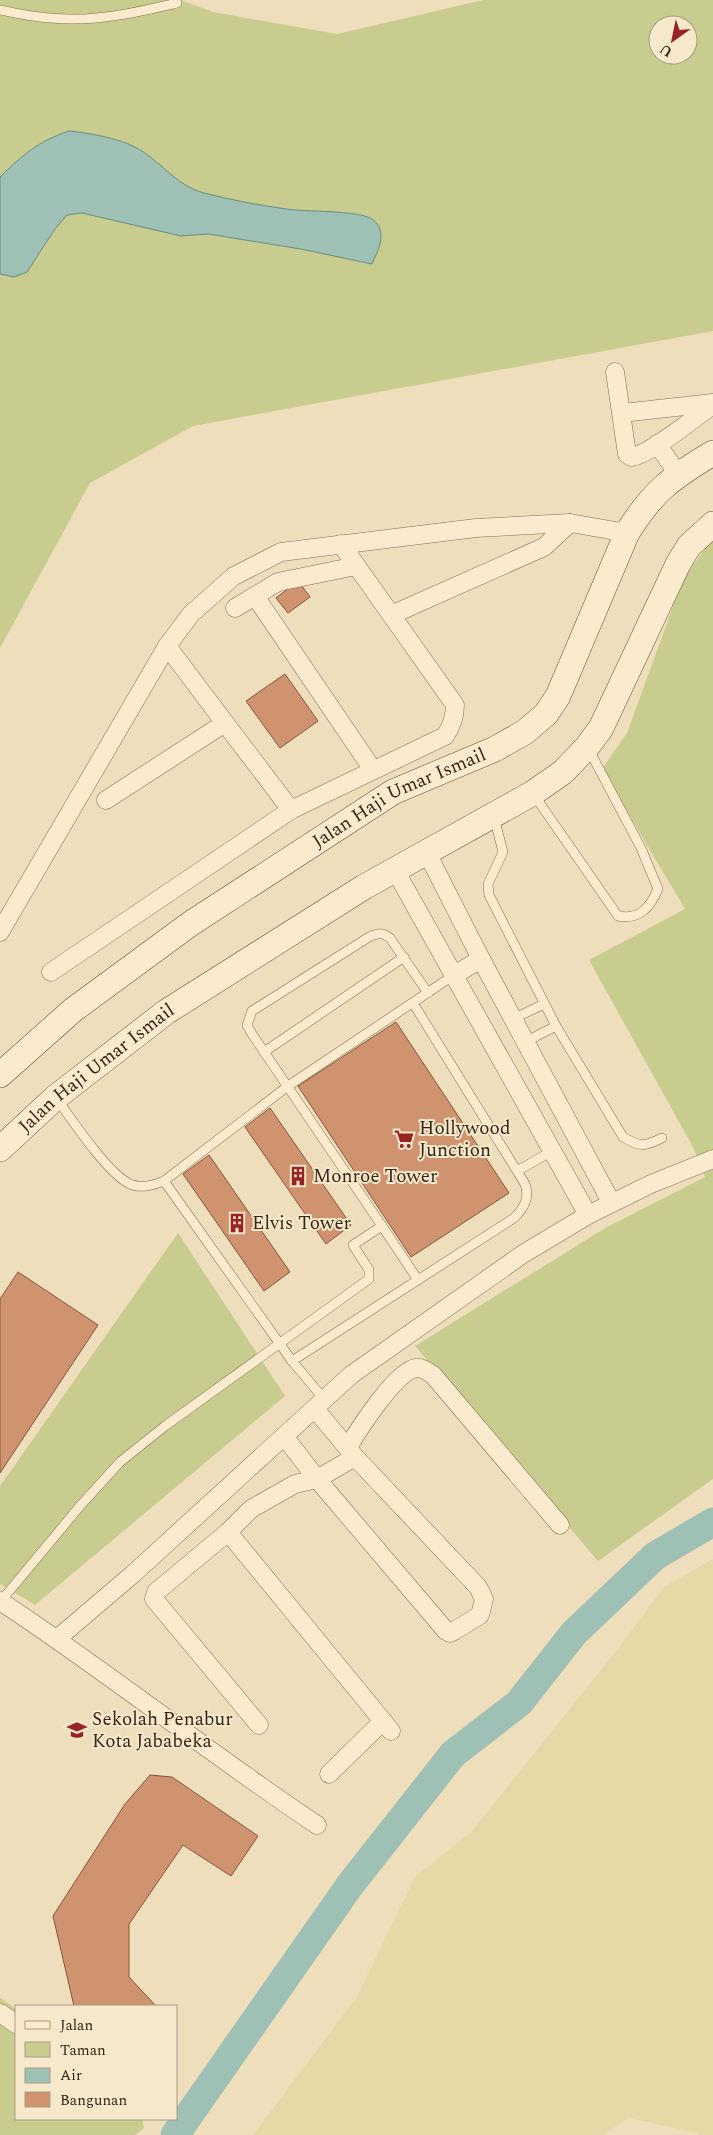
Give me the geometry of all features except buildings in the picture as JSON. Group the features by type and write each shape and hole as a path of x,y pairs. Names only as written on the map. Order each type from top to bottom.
{"main road":[{"name":"Jalan Haji Umar Ismail","path":"0,1074 73,1010 190,924 393,792 495,748 525,732 546,714 558,696 627,534 654,495 678,474 713,453"},
{"name":"Jalan Haji Umar Ismail","path":"0,1149 56,1097 166,1012 364,887 494,815 563,772 587,747 601,728 678,564 689,546 713,524"}],"street":[{"path":"615,372 627,454 630,457 636,456 657,444 713,404"},
{"path":"622,413 713,404"},
{"path":"657,444 678,474"},
{"path":"0,932 167,646 191,614 234,576 281,552 476,528 570,524 627,534"},
{"path":"391,615 544,547 570,524"},
{"path":"51,972 291,810 445,736 455,714 455,705 341,544"},
{"path":"236,608 278,582 356,566"},
{"path":"255,596 374,770"},
{"path":"167,646 291,810"},
{"path":"106,800 225,723"},
{"path":"427,853 610,1202"},
{"path":"395,870 588,1215"},
{"path":"454,975 481,959"},
{"path":"58,1638 134,1574 351,1374 522,1254 610,1202 713,1159"},
{"path":"259,1725 154,1599 156,1592 228,1532 251,1509 295,1484 317,1479 352,1452 380,1400 407,1371 417,1368 433,1375 560,1525"},
{"path":"284,1436 317,1479 446,1631 450,1633 480,1615 484,1600 478,1587 352,1452 320,1404"},
{"path":"228,1532 387,1726 329,1774"},
{"path":"1,1601 58,1638 138,1699 317,1825"},
{"path":"0,2013 15,2023"}],"lane":[{"path":"0,10 28,16 70,20 124,15 176,3"},
{"path":"533,792 618,916 629,918 641,914 653,902 658,889 641,848 587,747"},
{"path":"494,815 502,852 488,884 489,895 544,1004 623,1137 637,1145 650,1144 662,1138"},
{"path":"418,1280 247,1025 252,1011 369,936 377,933 384,933 390,938 428,993"},
{"path":"264,1052 404,957"},
{"path":"56,1097 83,1136 121,1179 132,1185 155,1185 164,1181 288,1086 454,975"},
{"path":"292,1361 521,1211 528,1192 517,1171 413,1003"},
{"path":"513,1019 544,1004"},
{"path":"525,1042 556,1026"},
{"path":"517,1171 552,1151"},
{"path":"164,1181 292,1361 320,1404"},
{"path":"1,1601 80,1506 120,1462 165,1426 369,1279 369,1270 353,1244 382,1226"}],"shaded area":[{"path":"713,1559 713,2135 699,2135 698,2133 629,2118 603,2135 253,2135 356,1998 415,1877 472,1831 620,1646 664,1587"}],"green space":[{"path":"0,0 181,0 213,12 337,34 483,0 713,0 713,331 193,426 90,483 0,648"},
{"path":"713,538 713,1479 598,1561 415,1346 607,1227 705,1177 693,1147 589,960 685,909 602,769 627,733 683,579"},
{"path":"178,1233 285,1396 35,1605 0,1584 0,1486"},
{"path":"0,1998 15,2008 15,2120 142,2120 144,2128 135,2135 0,2135"}],"water":[{"path":"69,131 103,136 135,147 152,158 185,185 204,193 286,209 365,216 372,219 380,229 381,241 377,253 372,264 301,249 208,234 181,236 82,213 67,215 55,229 27,272 14,277 0,274 0,177 39,144"}],"waterway":[{"path":"175,2135 350,1885 453,1754 519,1703 574,1633 655,1556 713,1522"}],"place":[{"name":"Hollywood Junction","path":"404,1139"},
{"name":"Monroe Tower","path":"298,1176"},
{"name":"Elvis Tower","path":"237,1223"},
{"name":"Sekolah Penabur Kota Jababeka","path":"77,1730"}]}
